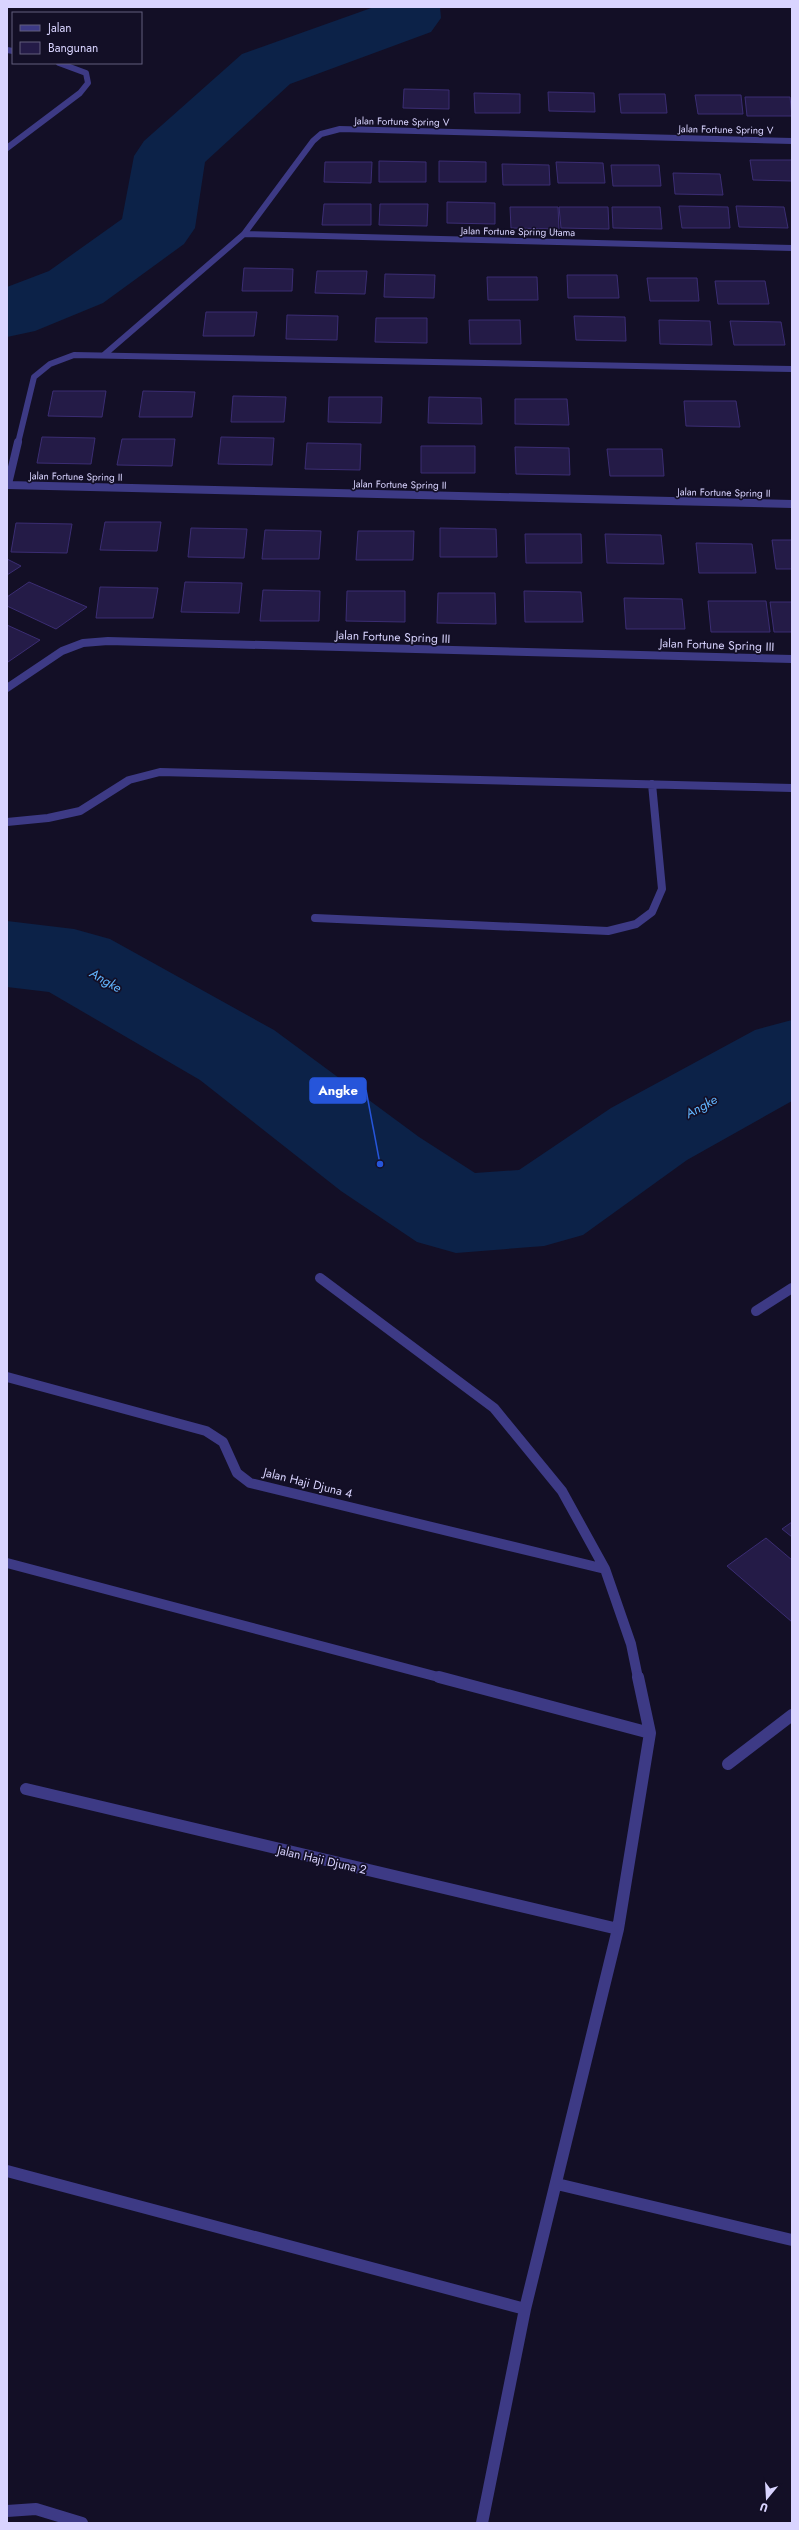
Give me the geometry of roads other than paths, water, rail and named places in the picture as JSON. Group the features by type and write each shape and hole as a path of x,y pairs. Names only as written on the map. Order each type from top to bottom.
{"street":[{"path":"7,148 80,93 88,83 86,73 62,64"},
{"name":"Jalan Fortune Spring V","path":"106,354 244,234 313,141 321,134 340,129 792,140"},
{"name":"Jalan Fortune Spring Utama","path":"244,234 792,248"},
{"path":"7,484 34,377 50,364 74,355 106,354 792,369 792,377"},
{"name":"Jalan Fortune Spring II","path":"7,484 792,504"},
{"name":"Jalan Fortune Spring III","path":"7,688 62,651 83,643 108,641 792,659"},
{"path":"7,822 48,818 80,811 129,780 160,772 792,788"},
{"path":"315,918 608,931 636,924 652,912 662,889 652,784"},
{"path":"320,1278 494,1408 562,1491 605,1568 631,1644 650,1733 618,1929 557,2184 525,2309 482,2523"},
{"path":"756,1311 792,1288"},
{"name":"Jalan Haji Djuna 4","path":"7,1377 206,1431 223,1442 237,1473 250,1482 605,1568"},
{"path":"7,1563 650,1733"},
{"path":"728,1764 792,1715"},
{"name":"Jalan Haji Djuna 2","path":"26,1789 618,1929"},
{"path":"7,2171 525,2309"},
{"path":"557,2184 792,2240"},
{"path":"7,2511 36,2509 82,2523"}],"waterway":[{"path":"7,314 76,287 158,228 170,156 266,69 407,18 407,7"},
{"name":"Angke","path":"7,954 74,962 237,1055 380,1164 456,1214 544,1207 649,1134 792,1055"}],"place":[{"name":"Angke","path":"380,1164"}]}
